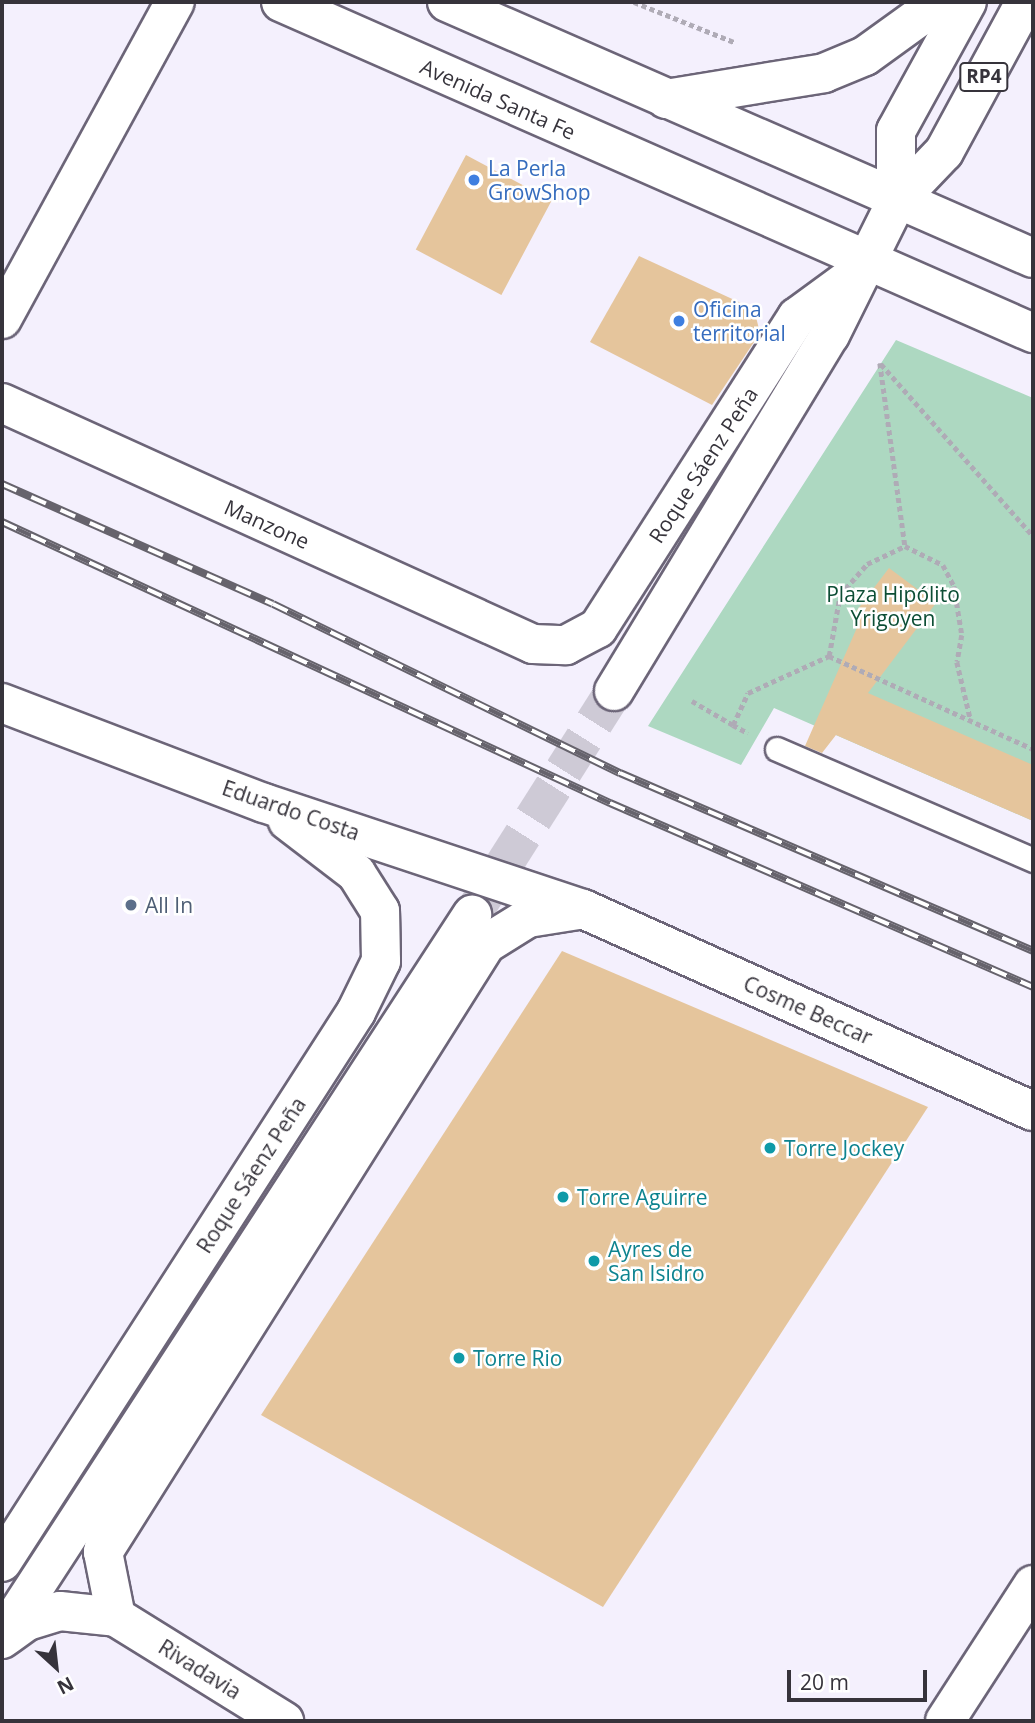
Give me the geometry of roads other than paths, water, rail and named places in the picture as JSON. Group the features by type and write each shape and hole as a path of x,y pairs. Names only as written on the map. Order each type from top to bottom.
{"street":[{"path":"2,319 175,2"},
{"name":"Avenida Santa Fe","path":"281,2 868,265 1033,333"},
{"path":"447,2 896,202 1033,258"},
{"path":"666,99 824,73 866,56 940,2"},
{"name":"RP4","path":"896,202 896,131 967,2"},
{"name":"RP4","path":"896,202 944,152 1025,2"},
{"name":"Roque Sáenz Peña","path":"614,691 868,265 896,202"},
{"name":"Roque Sáenz Peña","path":"533,644 566,645 598,628 797,317 868,265"},
{"name":"Manzone","path":"2,403 533,644"},
{"name":"Eduardo Costa","path":"2,703 264,803 583,909"},
{"name":"Roque Sáenz Peña","path":"2,1562 356,1012 381,961 380,911 356,873 264,803"},
{"path":"103,1552 486,944 527,918 583,909"},
{"name":"Cosme Beccar","path":"583,909 1033,1111"},
{"path":"2,1638 472,915"},
{"path":"116,1618 103,1552 129,1446"},
{"path":"945,1721 1033,1585"},
{"name":"Rivadavia","path":"2,1638 27,1621 60,1611 116,1618 284,1721"}],"lane":[{"path":"777,749 1033,860"}],"tunnel":[{"path":"472,915 614,691"}],"railway":[{"path":"2,484 273,604 620,773 1033,951"},
{"path":"2,522 610,803 1033,987"}],"place":[{"name":"La Perla GrowShop","path":"474,180"},
{"name":"Oficina territorial","path":"679,321"},
{"name":"All In","path":"131,905"},
{"name":"Torre Jockey","path":"770,1148"},
{"name":"Torre Aguirre","path":"563,1197"},
{"name":"Ayres de San Isidro","path":"594,1261"},
{"name":"Torre Rio","path":"459,1358"}],"park label":[{"name":"Plaza Hipólito Yrigoyen","path":"893,606"}]}
